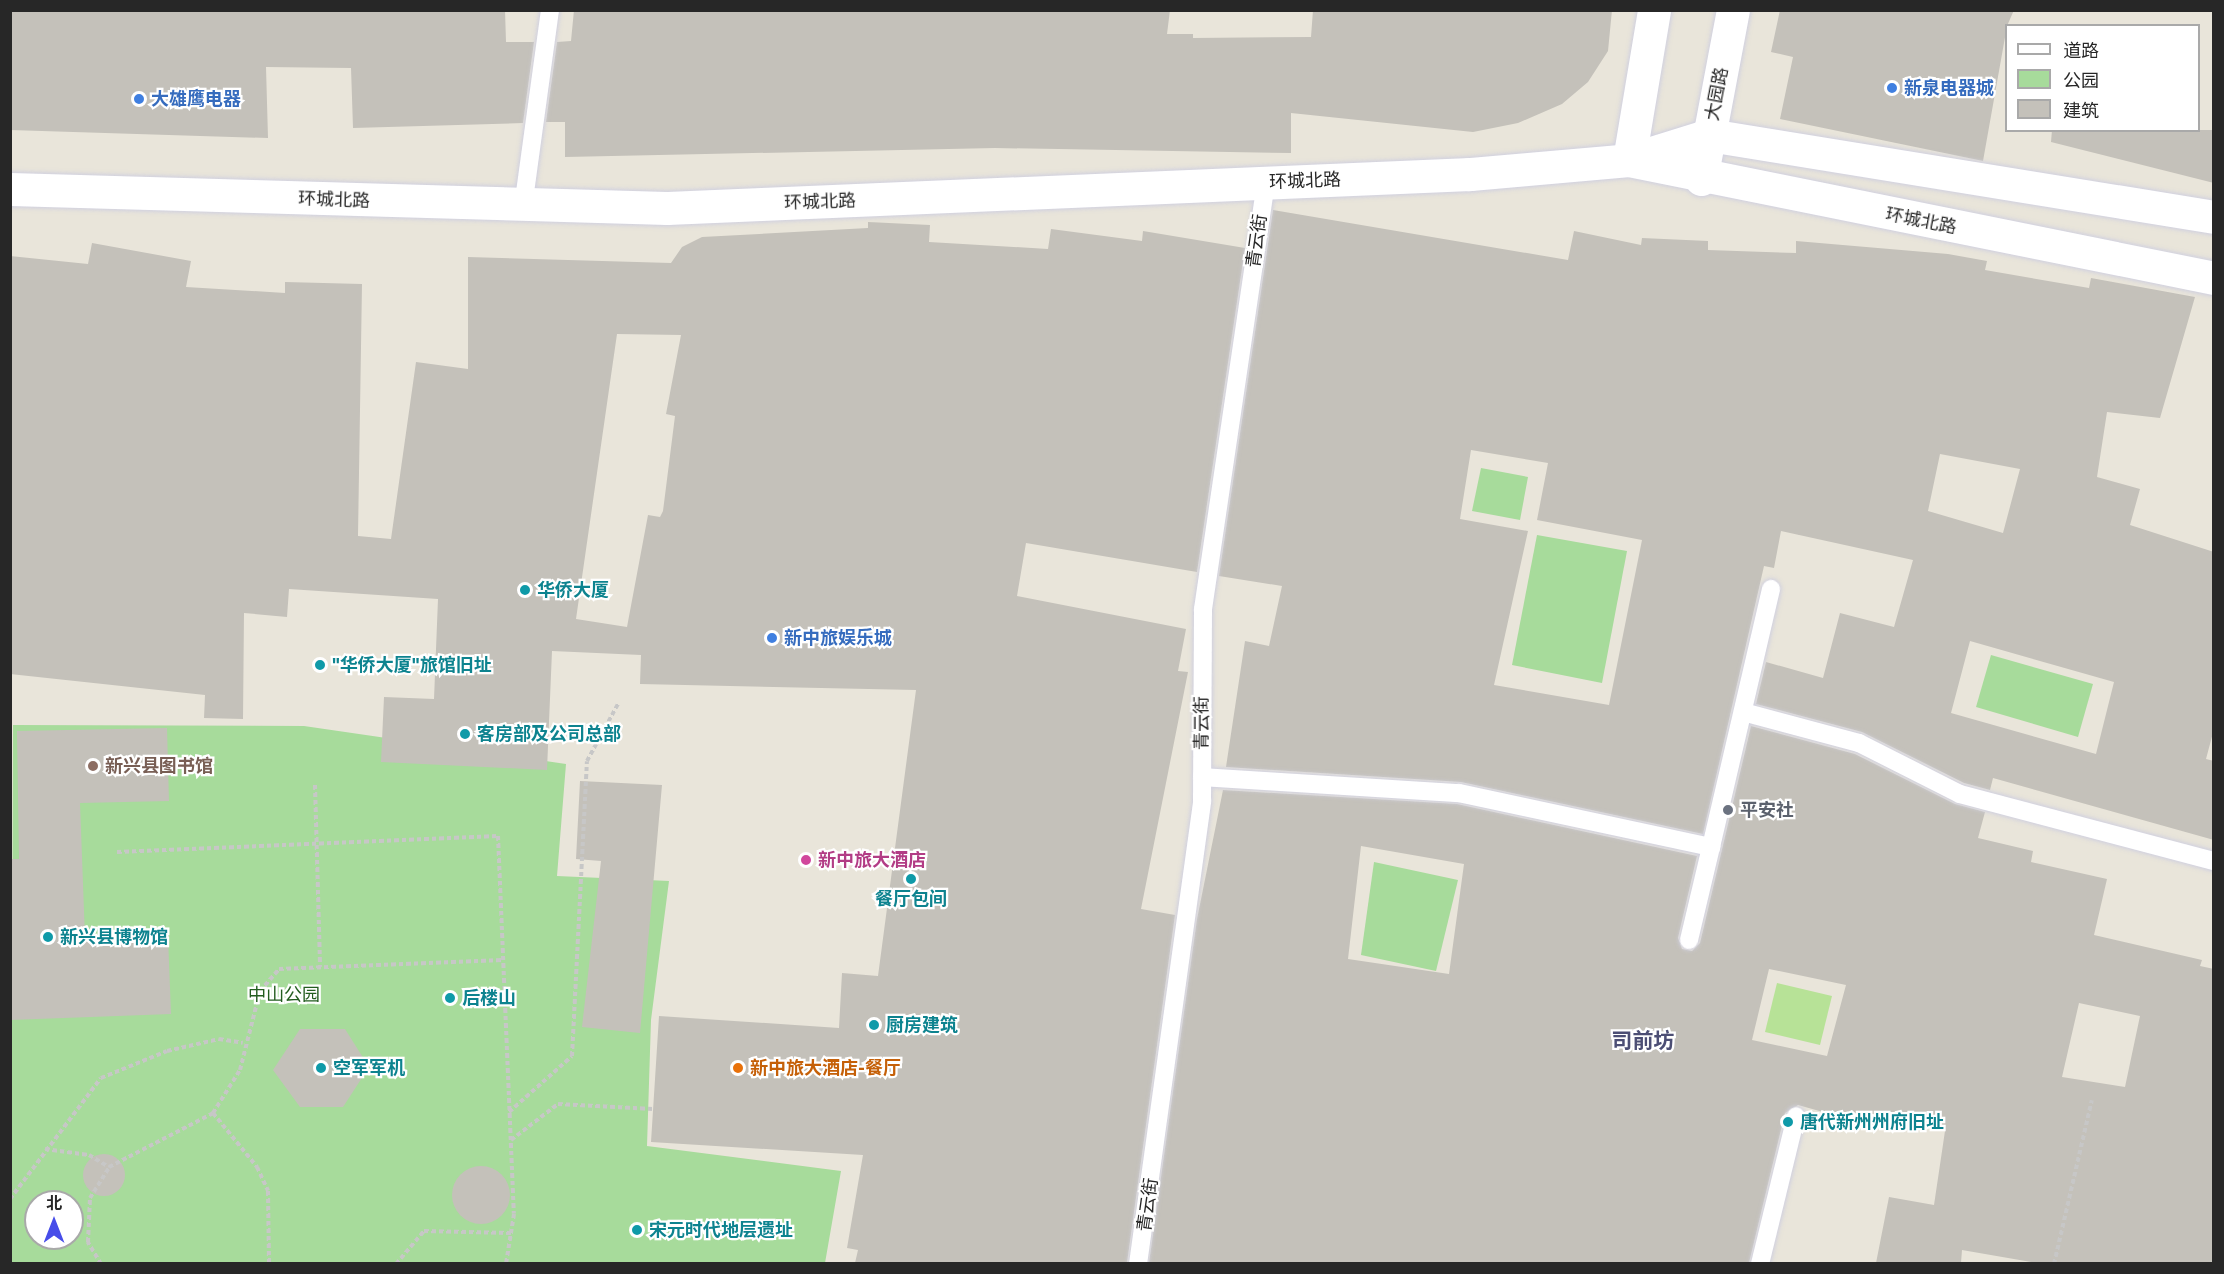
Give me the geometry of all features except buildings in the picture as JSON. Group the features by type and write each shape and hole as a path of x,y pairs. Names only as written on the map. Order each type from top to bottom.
{"street":[{"path":"1629,160 1654,10"},
{"name":"大园路","path":"1701,179 1733,10"},
{"name":"环城北路","path":"10,189 523,207 667,208 1266,183 1629,160 1709,135 2214,218"},
{"name":"环城北路","path":"1629,160 1701,179 2214,278"}],"lane":[{"path":"523,207 550,10"},
{"name":"青云街","path":"1138,1263 1202,777 1203,609 1266,183"},
{"path":"1689,940 1771,589"},
{"path":"1743,712 1859,743 1960,794 2214,861"},
{"path":"1202,777 1458,793 1711,847"},
{"path":"1760,1263 1796,1116"}],"path":[{"path":"510,1112 572,1056 587,761 619,702"},
{"path":"315,785 320,967"},
{"path":"117,852 498,836 511,1140 511,1233 506,1263"},
{"path":"101,1263 88,1242 86,1220 90,1198 109,1167 213,1113 240,1070 243,1043 260,990 279,969 503,960"},
{"path":"10,1199 44,1149 101,1078 128,1063 219,1039 243,1043"},
{"path":"2054,1263 2092,1100"},
{"path":"511,1140 558,1104 653,1108"},
{"path":"213,1113 257,1167 268,1191 269,1263"},
{"path":"44,1149 89,1155 109,1167"},
{"path":"396,1263 424,1231 511,1233"}],"green space":[{"path":"1481,468 1528,477 1520,520 1472,511"},
{"path":"1537,535 1627,551 1602,683 1512,665"},
{"path":"1991,655 2093,684 2078,737 1976,707"},
{"name":"中山公园","path":"13,725 304,726 566,764 557,876 669,881 651,1020 647,1146 841,1171 825,1263 11,1263"},
{"path":"1374,862 1458,880 1436,971 1361,955"},
{"path":"1777,983 1832,996 1820,1045 1765,1032"}],"place":[{"name":"新泉电器城","path":"1892,88"},
{"name":"大雄鹰电器","path":"139,99"},
{"name":"华侨大厦","path":"525,590"},
{"name":"新中旅娱乐城","path":"772,638"},
{"name":"\"华侨大厦\"旅馆旧址","path":"320,665"},
{"name":"客房部及公司总部","path":"465,734"},
{"name":"新兴县图书馆","path":"93,766"},
{"name":"平安社","path":"1728,810"},
{"name":"新中旅大酒店","path":"806,860"},
{"name":"餐厅包间","path":"911,879"},
{"name":"新兴县博物馆","path":"48,937"},
{"name":"后楼山","path":"450,998"},
{"name":"厨房建筑","path":"874,1025"},
{"name":"空军军机","path":"321,1068"},
{"name":"新中旅大酒店-餐厅","path":"738,1068"},
{"name":"唐代新州州府旧址","path":"1788,1122"},
{"name":"宋元时代地层遗址","path":"637,1230"}],"district":[{"name":"司前坊","path":"1643,1041"}]}
